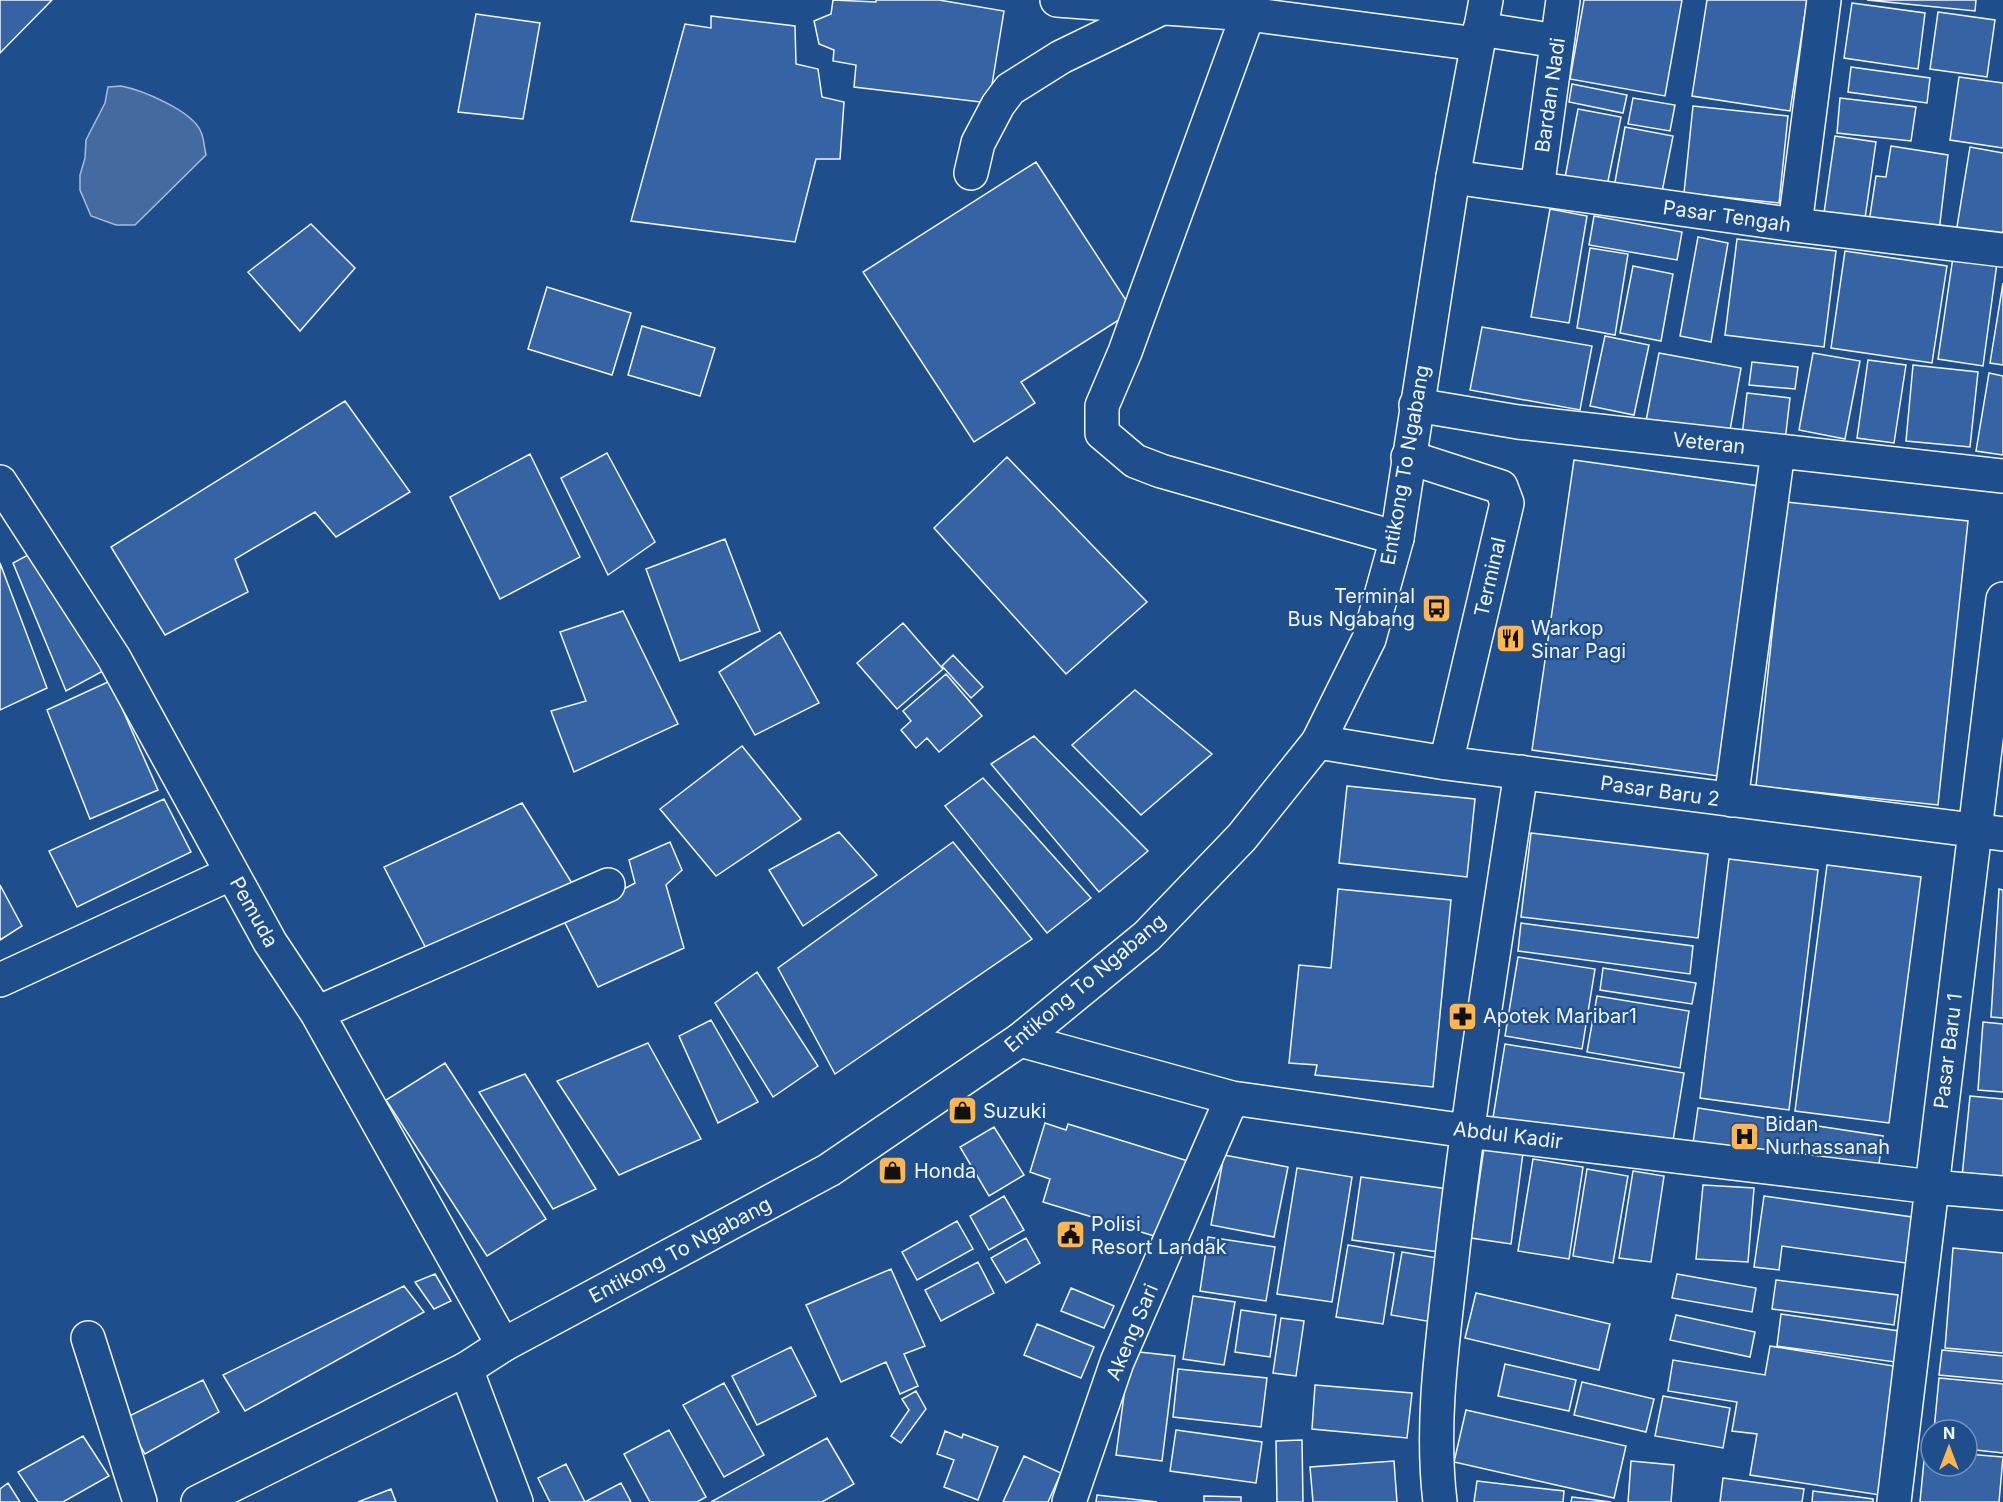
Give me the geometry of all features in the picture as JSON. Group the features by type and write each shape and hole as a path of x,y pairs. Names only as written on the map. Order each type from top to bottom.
{"main road":[{"path":"1057,0 1248,14 1481,25 1557,41"},
{"name":"Bardan Nadi","path":"1537,189 1563,0"},
{"path":"1795,225 1824,0"},
{"path":"971,173 978,143 998,105 1010,89 1061,57 1162,8"},
{"path":"1248,14 1125,352 1102,406 1102,433 1135,461 1161,471 1397,538"},
{"name":"Entikong To Ngabang","path":"198,1502 466,1368 503,1345 829,1170 1020,1040 1146,936 1242,837 1318,742 1369,639 1397,538 1452,177 1481,25"},
{"name":"Pasar Tengah","path":"1452,177 1795,225 2003,250"},
{"name":"Veteran","path":"1416,405 1518,422 2003,476"},
{"path":"1731,800 1778,451"},
{"name":"Terminal","path":"1408,457 1501,488 1507,503 1446,763"},
{"name":"Pemuda","path":"0,482 114,658 270,942 317,1013 503,1345"},
{"name":"Pasar Baru 1","path":"1894,1502 1932,1187 1988,832 2003,599"},
{"name":"Pasar Baru 2","path":"1318,742 1446,763 1988,832"},
{"path":"1440,1502 1434,1457 1440,1372 1467,1131 1521,772"},
{"path":"0,980 232,873"},
{"path":"317,1013 608,885"},
{"name":"Abdul Kadir","path":"1020,1040 1232,1098 1467,1131 1932,1187 2003,1193"},
{"name":"Akeng Sari","path":"1069,1502 1117,1362 1185,1211 1232,1098"},
{"path":"88,1338 140,1502"},
{"path":"466,1368 516,1502"}],"water":[{"path":"121,86 166,103 188,117 201,132 206,155 135,225 116,225 91,216 80,190 86,140 105,103 108,87"}],"building":[{"path":"0,0 52,0 0,53"},
{"path":"833,0 876,2 876,0 939,0 1004,11 989,103 854,87 856,65 833,61 834,50 819,44 814,21 831,14"},
{"path":"1584,0 1682,0 1665,96 1570,79"},
{"path":"1707,0 1807,0 1790,111 1692,96"},
{"path":"1867,0 1976,0 1975,11"},
{"path":"1852,3 1925,13 1918,69 1844,58"},
{"path":"1938,12 1995,20 1987,77 1930,69"},
{"path":"476,14 540,23 523,119 458,112"},
{"path":"711,16 795,26 796,64 818,69 822,97 844,102 840,159 816,159 795,242 631,221 685,24 711,28"},
{"path":"1851,67 1930,78 1927,103 1848,92"},
{"path":"1959,77 2003,83 2003,148 1950,140"},
{"path":"1572,84 1627,95 1623,113 1569,102"},
{"path":"1633,98 1675,105 1670,131 1628,124"},
{"path":"1840,98 1916,107 1911,141 1837,133"},
{"path":"1693,106 1788,116 1779,203 1684,193"},
{"path":"1578,109 1621,117 1606,191 1564,183"},
{"path":"1625,127 1673,136 1660,202 1613,193"},
{"path":"1835,136 1876,142 1863,232 1822,227"},
{"path":"1891,146 1948,155 1938,240 1868,229 1876,176 1886,177"},
{"path":"1970,147 2003,153 2003,247 1955,239"},
{"path":"1036,162 1133,311 1021,382 1035,403 974,442 863,272"},
{"path":"1550,209 1587,216 1569,323 1531,317"},
{"path":"1594,216 1682,232 1677,260 1589,245"},
{"path":"311,224 355,268 300,331 248,272"},
{"path":"1698,237 1728,243 1711,342 1680,336"},
{"path":"1737,239 1836,251 1824,347 1725,335"},
{"path":"1590,248 1628,254 1615,335 1577,328"},
{"path":"1845,251 1947,266 1932,363 1831,348"},
{"path":"1953,257 1997,263 1983,366 1938,359"},
{"path":"1633,266 1673,274 1661,341 1620,333"},
{"path":"2003,283 2003,365 1990,363"},
{"path":"547,287 631,313 612,375 528,349"},
{"path":"642,326 715,348 700,396 628,375"},
{"path":"1482,327 1592,346 1580,410 1470,390"},
{"path":"1605,336 1649,345 1634,415 1590,406"},
{"path":"1659,353 1741,368 1729,436 1646,421"},
{"path":"1813,353 1860,361 1845,439 1799,430"},
{"path":"1868,360 1906,365 1894,443 1857,438"},
{"path":"1752,362 1798,367 1795,389 1749,385"},
{"path":"1913,365 1978,372 1970,447 1906,441"},
{"path":"1989,373 2003,376 2003,455 1976,451"},
{"path":"1747,393 1790,398 1785,441 1742,436"},
{"path":"345,401 410,492 336,537 315,512 235,559 248,592 165,635 111,547"},
{"path":"607,453 655,542 608,575 561,478"},
{"path":"530,454 580,557 500,599 450,497"},
{"path":"1007,457 1147,602 1066,674 934,528"},
{"path":"1574,460 1759,486 1718,776 1532,750"},
{"path":"1786,502 1968,521 1938,805 1756,786"},
{"path":"725,539 760,631 680,661 646,569"},
{"path":"39,549 103,671 66,691 13,563"},
{"path":"0,563 47,688 0,710"},
{"path":"623,611 678,724 574,772 551,711 586,701 560,632"},
{"path":"903,623 943,669 897,709 857,663"},
{"path":"780,632 819,703 755,735 719,672"},
{"path":"953,655 983,687 971,698 942,666"},
{"path":"946,674 982,716 939,752 927,738 916,748 901,730 911,721 903,711"},
{"path":"110,681 158,790 90,819 47,710"},
{"path":"1135,690 1212,754 1141,815 1072,745"},
{"path":"1034,736 1148,851 1099,892 991,764"},
{"path":"742,746 801,819 716,876 660,809"},
{"path":"983,778 1091,898 1047,933 945,806"},
{"path":"1347,786 1475,799 1467,877 1339,863"},
{"path":"164,799 191,852 77,907 49,851"},
{"path":"522,803 575,888 433,962 384,867"},
{"path":"839,832 877,875 803,926 769,870"},
{"path":"1531,833 1708,854 1698,938 1521,917"},
{"path":"670,842 682,870 666,885 684,948 598,987 564,921 635,883 629,860"},
{"path":"953,842 1032,939 835,1074 778,968"},
{"path":"1729,859 1818,870 1789,1110 1700,1098"},
{"path":"1827,865 1921,877 1889,1123 1795,1111"},
{"path":"0,885 22,926 0,940"},
{"path":"1338,889 1451,900 1433,1087 1315,1075 1317,1065 1289,1063 1299,965 1331,968"},
{"path":"1999,889 2003,890 2003,1018 1991,1017"},
{"path":"1521,923 1693,946 1690,974 1518,951"},
{"path":"1518,957 1595,969 1582,1049 1505,1036"},
{"path":"1603,968 1696,983 1692,1004 1600,990"},
{"path":"757,972 818,1066 773,1097 715,1003"},
{"path":"1597,996 1689,1011 1680,1068 1587,1052"},
{"path":"711,1020 758,1102 718,1123 679,1036"},
{"path":"1983,1022 2003,1024 2003,1092 1978,1090"},
{"path":"648,1043 701,1139 619,1175 557,1081"},
{"path":"1505,1044 1684,1073 1671,1153 1492,1124"},
{"path":"445,1063 546,1219 487,1256 386,1100"},
{"path":"525,1074 596,1189 553,1209 479,1092"},
{"path":"1970,1096 2003,1099 2003,1181 1962,1177"},
{"path":"1698,1108 1883,1136 1877,1177 1692,1150"},
{"path":"1045,1123 1066,1130 1068,1124 1188,1161 1164,1239 1043,1202 1050,1179 1030,1172"},
{"path":"994,1127 1024,1175 989,1196 960,1147"},
{"path":"1484,1148 1523,1153 1511,1244 1471,1238"},
{"path":"1224,1155 1288,1167 1274,1237 1211,1225"},
{"path":"1533,1159 1583,1167 1569,1259 1518,1251"},
{"path":"1297,1168 1352,1177 1332,1302 1277,1294"},
{"path":"1587,1169 1628,1176 1613,1263 1573,1256"},
{"path":"1633,1171 1664,1176 1651,1262 1619,1258"},
{"path":"1361,1177 1448,1189 1439,1252 1352,1240"},
{"path":"1703,1185 1754,1188 1748,1262 1696,1259"},
{"path":"1004,1196 1024,1230 989,1250 970,1216"},
{"path":"1764,1196 1919,1218 1913,1264 1782,1246 1779,1270 1754,1267"},
{"path":"957,1221 973,1249 917,1280 902,1252"},
{"path":"1208,1237 1275,1247 1266,1301 1200,1291"},
{"path":"1026,1238 1040,1263 1006,1283 991,1258"},
{"path":"1348,1245 1394,1253 1383,1324 1336,1317"},
{"path":"1953,1248 2003,1253 2003,1353 1945,1348"},
{"path":"1402,1252 1443,1259 1432,1322 1391,1315"},
{"path":"978,1262 994,1293 941,1321 925,1290"},
{"path":"891,1269 925,1346 904,1354 918,1386 900,1394 886,1362 841,1382 806,1305"},
{"path":"435,1274 451,1301 434,1309 415,1282"},
{"path":"1677,1274 1756,1288 1752,1312 1672,1298"},
{"path":"1776,1280 1898,1295 1894,1325 1772,1309"},
{"path":"404,1286 424,1312 245,1411 223,1375"},
{"path":"1071,1288 1114,1306 1104,1328 1061,1311"},
{"path":"1476,1293 1610,1324 1599,1370 1465,1338"},
{"path":"1193,1296 1235,1302 1224,1365 1183,1359"},
{"path":"1241,1310 1276,1315 1270,1357 1235,1352"},
{"path":"1781,1314 1899,1331 1895,1362 1777,1346"},
{"path":"1676,1315 1755,1332 1750,1357 1670,1340"},
{"path":"1281,1318 1304,1321 1296,1376 1273,1373"},
{"path":"1037,1324 1094,1347 1081,1378 1024,1355"},
{"path":"1770,1346 1900,1367 1880,1495 1750,1475 1757,1434 1732,1431 1737,1402 1668,1391 1673,1360 1765,1375"},
{"path":"791,1347 816,1396 757,1425 732,1376"},
{"path":"1942,1350 2003,1356 2003,1381 1939,1375"},
{"path":"1130,1351 1175,1356 1162,1461 1116,1455"},
{"path":"1505,1364 1576,1380 1569,1411 1498,1396"},
{"path":"1178,1369 1267,1378 1261,1427 1173,1417"},
{"path":"1939,1378 2003,1384 2003,1453 1979,1450 1979,1418 1935,1418"},
{"path":"203,1380 219,1412 145,1454 125,1418"},
{"path":"1582,1382 1654,1399 1646,1432 1574,1415"},
{"path":"724,1383 764,1455 724,1477 683,1405"},
{"path":"1315,1385 1412,1393 1407,1438 1312,1429"},
{"path":"916,1391 926,1409 901,1443 891,1436 909,1410 902,1399"},
{"path":"1663,1396 1730,1408 1723,1448 1655,1436"},
{"path":"1466,1410 1626,1446 1614,1498 1454,1462"},
{"path":"669,1430 706,1497 697,1502 650,1502 624,1454"},
{"path":"1176,1430 1262,1442 1256,1483 1170,1471"},
{"path":"945,1431 962,1438 963,1434 998,1447 978,1500 944,1487 954,1460 937,1454"},
{"path":"83,1436 109,1476 63,1502 38,1502 18,1472"},
{"path":"827,1438 854,1484 822,1502 711,1502"},
{"path":"1302,1440 1303,1502 1277,1502 1276,1441"},
{"path":"1979,1455 2003,1457 1999,1502 1920,1502 1922,1478 1979,1478"},
{"path":"1024,1456 1061,1473 1048,1502 1003,1502"},
{"path":"1394,1461 1397,1502 1313,1502 1310,1467"},
{"path":"1631,1461 1674,1465 1671,1502 1628,1502"},
{"path":"566,1464 585,1502 550,1502 538,1478"},
{"path":"1723,1478 1804,1489 1802,1502 1720,1502"},
{"path":"1477,1481 1564,1491 1563,1502 1474,1502"},
{"path":"8,1483 20,1502 0,1502 0,1489"},
{"path":"621,1483 631,1502 585,1502"},
{"path":"391,1489 396,1502 358,1502"},
{"path":"1813,1491 1873,1499 1873,1502 1812,1502"},
{"path":"1097,1495 1157,1502 1096,1502"},
{"path":"1204,1496 1241,1497 1241,1502 1204,1502"},
{"path":"1572,1497 1611,1502 1571,1502"}],"place":[{"name":"Terminal Bus Ngabang","path":"1436,608"},
{"name":"Warkop Sinar Pagi","path":"1510,639"},
{"name":"Apotek Maribar1","path":"1462,1016"},
{"name":"Suzuki","path":"962,1111"},
{"name":"Bidan Nurhassanah","path":"1744,1136"},
{"name":"Honda","path":"893,1171"},
{"name":"Polisi Resort Landak","path":"1070,1235"}]}
